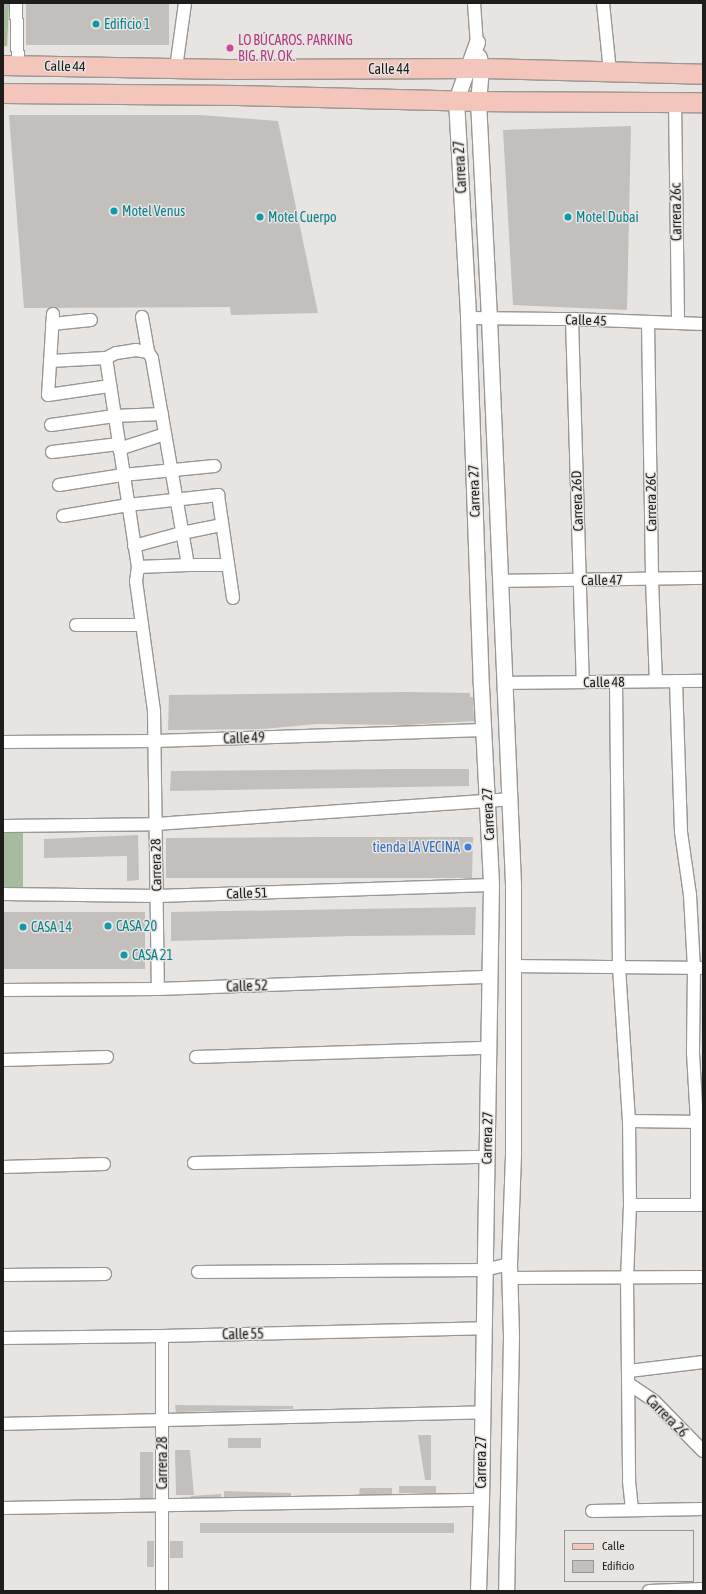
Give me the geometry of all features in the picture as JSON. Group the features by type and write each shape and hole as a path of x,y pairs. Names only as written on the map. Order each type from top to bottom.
{"main road":[{"name":"Calle 44","path":"10,65 176,68 474,68 703,74"},
{"name":"Calle 44","path":"3,93 244,95 478,101 703,102"}],"street":[{"path":"10,65 16,3"},
{"path":"176,68 185,3"},
{"name":"Carrera 27","path":"474,3 477,42 474,68 478,101 501,581 510,799 514,966 513,1155 506,1591"},
{"path":"602,3 610,72"},
{"name":"Carrera 27","path":"474,68 456,100 468,318 491,885 481,1500 478,1591"},
{"name":"Carrera 26c","path":"675,102 678,323"},
{"path":"142,317 148,352 152,358 188,565"},
{"name":"Calle 45","path":"468,318 572,319 703,324"},
{"path":"91,320 53,319 48,394 110,386"},
{"name":"Carrera 26D","path":"572,319 579,580 584,682"},
{"name":"Carrera 26C","path":"648,322 652,579 656,681"},
{"path":"50,361 106,358 116,353 128,351 148,352"},
{"name":"Carrera 28","path":"106,358 138,567 136,581 154,711 158,989"},
{"path":"51,425 114,416 162,414"},
{"path":"52,452 119,447 165,434"},
{"path":"59,485 123,475 215,466"},
{"path":"63,516 128,505 218,495 233,598"},
{"path":"134,546 182,533 222,526"},
{"path":"138,567 228,565"},
{"name":"Calle 47","path":"501,581 703,578"},
{"path":"76,625 142,625"},
{"path":"630,1206 700,1205 698,1053 699,968 681,832 676,681"},
{"name":"Calle 48","path":"505,683 703,681"},
{"path":"616,682 619,967 630,1121 630,1206 627,1278 629,1481 632,1510"},
{"name":"Calle 49","path":"3,742 155,741 484,730"},
{"path":"3,826 156,824 487,799 510,799"},
{"name":"Calle 51","path":"3,894 157,896 491,885"},
{"path":"514,966 699,968"},
{"name":"Calle 52","path":"3,990 158,989 490,977"},
{"path":"196,1057 489,1048"},
{"path":"3,1060 107,1057"},
{"path":"630,1121 700,1122"},
{"path":"194,1163 487,1157"},
{"path":"3,1167 104,1164"},
{"path":"198,1272 484,1270 627,1278 703,1277"},
{"path":"3,1275 105,1274"},
{"name":"Calle 55","path":"3,1338 162,1336 484,1328"},
{"name":"Carrera 28","path":"162,1336 162,1591"},
{"path":"629,1372 703,1362"},
{"name":"Carrera 26","path":"629,1384 654,1401 697,1440 703,1451"},
{"path":"3,1424 482,1412"},
{"path":"3,1508 481,1500"},
{"path":"592,1511 703,1509"},
{"path":"649,1591 703,1589"}],"shaded area":[{"path":"3,3 10,3 8,47 3,47"}],"green space":[{"path":"3,3 9,3 7,46 3,46"},
{"path":"3,826 23,826 23,894 3,894"}],"building":[{"name":"Edificio 1","path":"26,3 169,3 169,45 26,45"},
{"name":"Motel Venus","path":"9,115 200,115 278,121 318,313 231,315 230,307 24,308"},
{"name":"Motel Dubai","path":"631,126 627,310 513,305 503,130"},
{"path":"407,692 470,693 470,697 473,697 474,721 406,725 317,724 263,729 168,730 169,695"},
{"path":"469,769 469,786 170,791 171,771"},
{"path":"138,835 139,880 127,881 127,856 44,858 44,839"},
{"path":"473,837 472,878 166,878 166,838"},
{"path":"476,907 475,935 351,936 171,941 171,912"},
{"path":"3,912 145,912 145,969 3,969"},
{"path":"175,1405 293,1406 293,1409 176,1412"},
{"path":"418,1435 431,1435 431,1480 425,1480"},
{"path":"228,1438 261,1438 261,1448 228,1448"},
{"path":"175,1450 190,1450 194,1495 176,1495"},
{"path":"140,1452 153,1452 153,1498 140,1498"},
{"path":"399,1486 436,1486 436,1493 399,1493"},
{"path":"360,1488 392,1488 392,1494 359,1495"},
{"path":"224,1491 291,1493 291,1496 224,1497"},
{"path":"221,1494 221,1497 191,1497 191,1496"},
{"path":"200,1523 454,1523 454,1533 200,1533"},
{"path":"147,1541 154,1541 154,1567 147,1567"},
{"path":"170,1541 183,1541 183,1558 170,1558"}],"place":[{"name":"Edificio 1","path":"96,24"},
{"name":"LO BÚCAROS. PARKING BIG. RV. OK.","path":"230,48"},
{"name":"Motel Venus","path":"114,211"},
{"name":"Motel Cuerpo","path":"260,217"},
{"name":"Motel Dubai","path":"568,217"},
{"name":"tienda LA VECINA","path":"468,847"},
{"name":"CASA 20","path":"108,926"},
{"name":"CASA 14","path":"23,927"},
{"name":"CASA 21","path":"124,955"}]}
